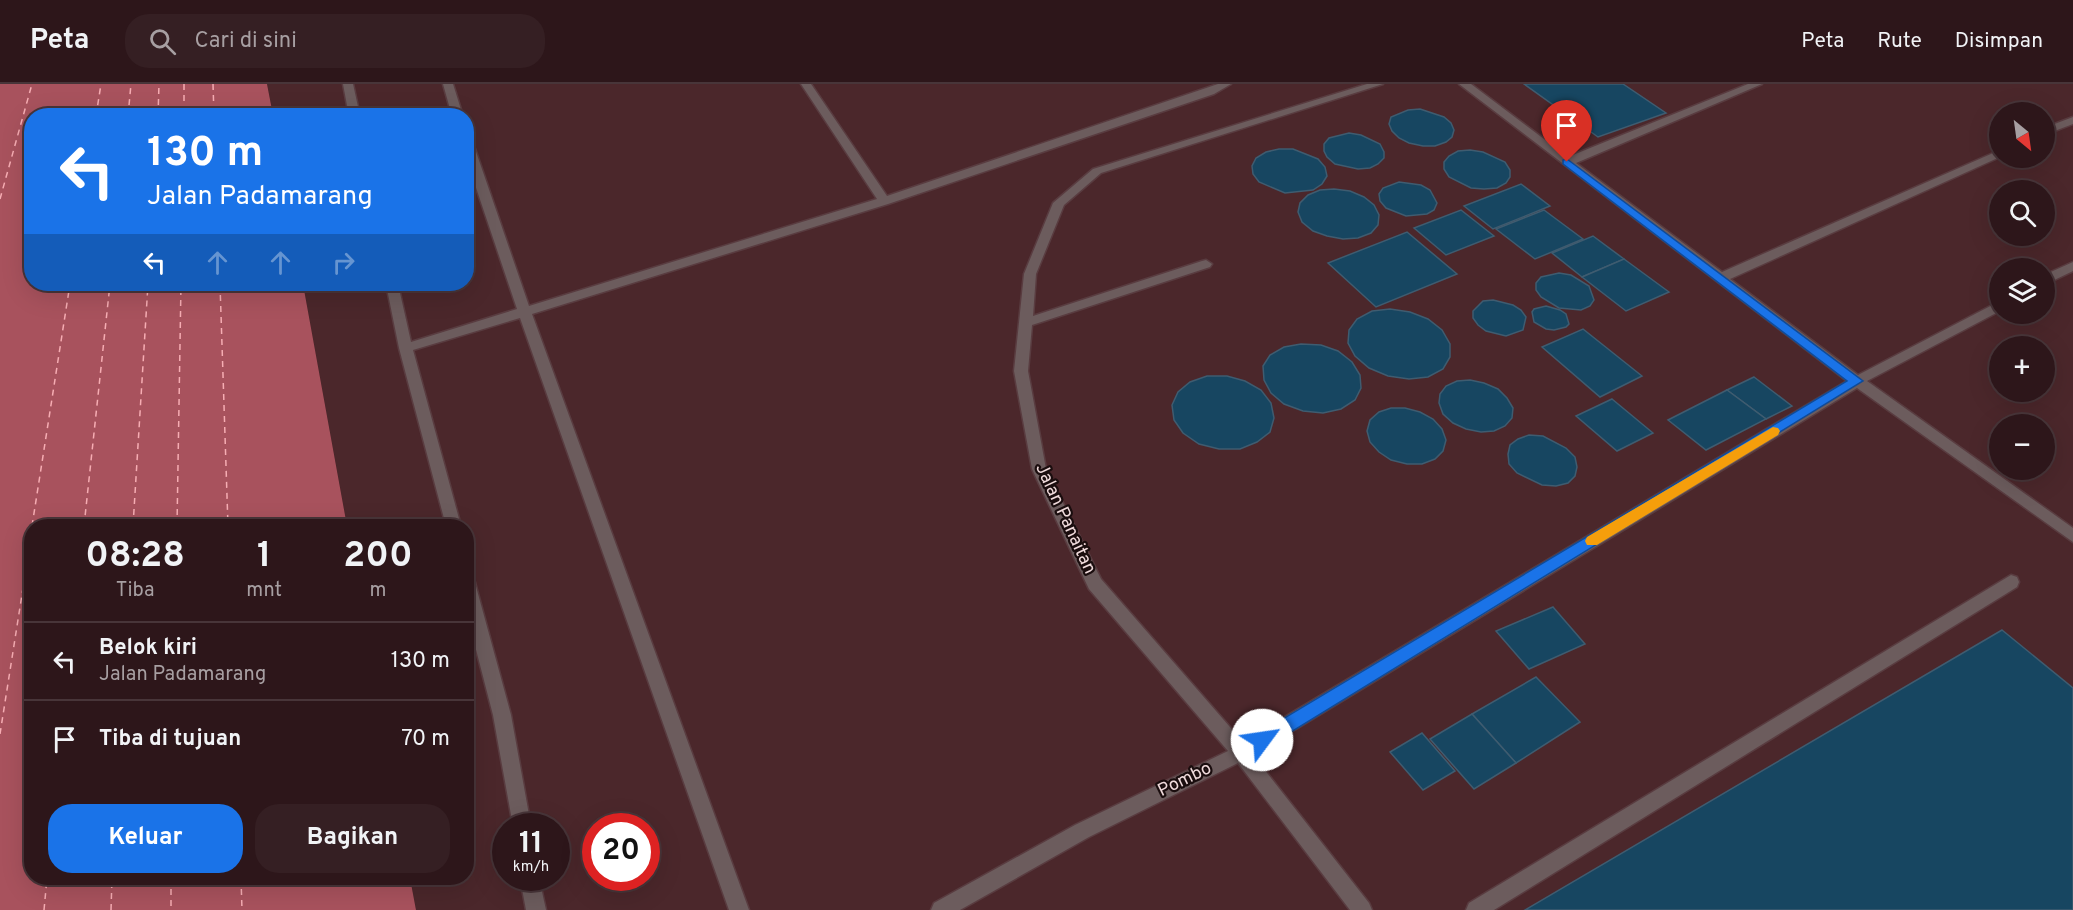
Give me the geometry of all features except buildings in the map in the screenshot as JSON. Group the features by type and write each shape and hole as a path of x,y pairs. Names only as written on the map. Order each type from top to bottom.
{"lane":[{"path":"348,84 353,108"},
{"path":"448,84 456,108"},
{"path":"806,84 884,201"},
{"path":"406,348 884,201 1210,92 1226,84"},
{"name":"Jalan Panaitan","path":"1362,910 1241,753 1095,584 1039,469 1021,371 1030,274 1059,203 1097,171 1378,84"},
{"path":"1464,84 1857,381 2073,536"},
{"path":"1567,162 1756,84"},
{"path":"2055,127 2073,120"},
{"path":"1720,278 1989,158"},
{"path":"474,164 524,311 739,910"},
{"path":"1025,322 1206,264"},
{"path":"2055,275 2073,266"},
{"path":"394,291 406,348 451,519"},
{"name":"Pombo","path":"941,910 1082,831 1241,753 1857,381 1989,311"},
{"path":"1476,910 2010,582"},
{"path":"474,609 502,715 520,813"},
{"path":"532,891 536,910"}],"shaded area":[{"path":"0,84 267,84 272,108 24,108 24,291 304,291 346,519 24,519 24,885 411,885 416,910 0,910"},
{"path":"267,84 2073,84 2073,910 416,910 411,885 474,885 474,519 346,519 304,291 474,291 474,108 272,108"}],"ferry route":[{"path":"25,108 32,84"},
{"path":"97,108 101,84"},
{"path":"129,108 131,84"},
{"path":"158,108 159,84"},
{"path":"184,84 184,108"},
{"path":"213,84 214,108"},
{"path":"0,199 24,113"},
{"path":"33,519 69,291"},
{"path":"85,519 109,291"},
{"path":"133,519 148,291"},
{"path":"177,519 181,291"},
{"path":"220,291 228,519"},
{"path":"0,734 24,582"},
{"path":"44,910 46,885"},
{"path":"111,910 112,885"},
{"path":"171,885 171,910"},
{"path":"241,885 242,910"}],"slow traffic":[{"path":"1592,541 1773,431"}],"route":[{"path":"1262,740 1857,381 1567,162"}]}
